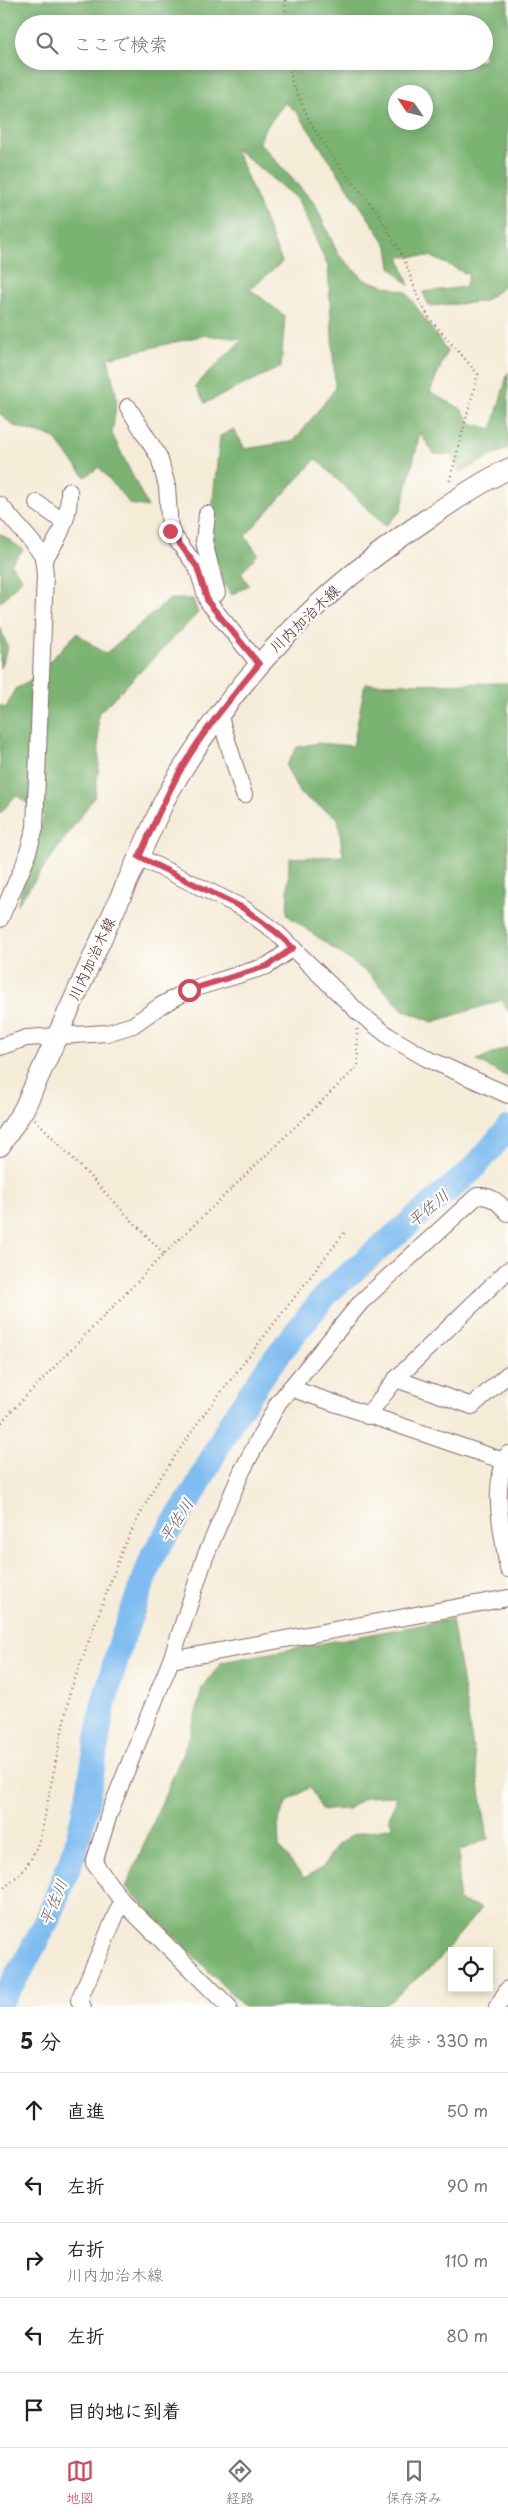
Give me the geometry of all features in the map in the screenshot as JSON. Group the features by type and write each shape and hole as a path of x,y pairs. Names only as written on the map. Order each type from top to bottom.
{"main road":[{"name":"川内加治木線","path":"0,1146 24,1109 165,799 184,766 219,714 259,664 342,583 388,545 449,504 508,470"}],"street":[{"path":"128,407 159,457 167,486 170,531 197,567 208,602 259,664"},
{"path":"43,560 54,546 64,522 69,491"},
{"path":"37,504 64,522"},
{"path":"0,505 43,556 45,575 35,828 25,862 0,919"},
{"path":"207,514 204,542 212,578 230,630"},
{"path":"219,714 244,795"},
{"path":"139,857 243,908 276,932 358,1012 409,1049 508,1095"},
{"path":"0,1047 26,1038 107,1033 134,1025 160,1006 189,990 267,966 293,948"},
{"path":"229,2007 122,1901 94,1863 109,1814 171,1660 205,1557 242,1471 278,1403 361,1302 477,1196 496,1199 508,1213"},
{"path":"367,1416 396,1379 508,1270"},
{"path":"396,1379 472,1406 508,1374"},
{"path":"290,1388 367,1416 506,1458 498,1502 508,1569"},
{"path":"171,1660 508,1598"},
{"path":"83,2007 80,2000 122,1901"},
{"path":"497,2007 508,1989"}],"path":[{"path":"285,0 286,15"},
{"path":"290,70 292,82 310,122 332,157 378,213 404,259 419,300 430,319 478,374 449,486 449,504"},
{"path":"0,1427 3,1420 164,1254 358,1066 358,1012"},
{"path":"24,1109 43,1126 164,1254"},
{"path":"0,1891 21,1874 34,1856 70,1692 123,1548 156,1484 204,1414 345,1232"}],"green space":[{"path":"0,0 508,0 508,287 503,287 483,302 429,306 423,292 465,287 469,275 430,256 399,257 409,286 391,267 388,247 296,111 285,103 264,130 260,143 315,204 338,254 365,280 406,292 447,351 430,392 460,408 471,423 492,429 508,372 508,448 460,472 451,455 434,454 420,433 401,511 385,526 316,459 245,536 258,554 241,573 249,585 232,595 222,580 216,562 213,541 213,497 220,436 234,429 245,449 294,441 335,389 328,267 298,200 235,148 282,262 250,289 285,316 281,367 205,403 195,386 243,339 205,335 108,358 117,399 112,434 148,507 130,504 99,467 85,477 53,437 14,426 0,414"},
{"path":"0,533 23,550 11,564 22,579 0,603"},
{"path":"170,599 193,599 198,613 98,714 99,765 95,796 17,905 44,816 16,795 0,814 0,705 6,708 15,689 29,682 77,633 105,654"},
{"path":"0,627 8,648 0,668"},
{"path":"508,683 508,1012 502,1000 433,1022 403,1010 369,974 287,915 289,858 343,856 338,818 300,794 286,766 297,747 317,743 353,746 365,684"},
{"path":"508,1047 508,1077 477,1061"},
{"path":"452,1619 488,1839 459,1851 458,1901 481,1908 437,1962 383,2006 244,2007 126,1887 190,1736 202,1688 222,1662","holes":["310,1787 322,1810 348,1809 366,1797 397,1796 389,1818 393,1827 354,1834 337,1845 323,1867 304,1878 279,1847 278,1821 287,1802"]}],"waterway":[{"name":"平佐川","path":"0,2002 22,1968 47,1921 75,1850 87,1801 103,1706 121,1642 153,1555 194,1492 231,1422 269,1366 328,1292 473,1169 508,1128"}],"route":[{"path":"170,531 197,567 208,602 259,664 219,714 184,766 165,799 139,857 243,908 276,932 293,948 267,966 189,990"}]}
